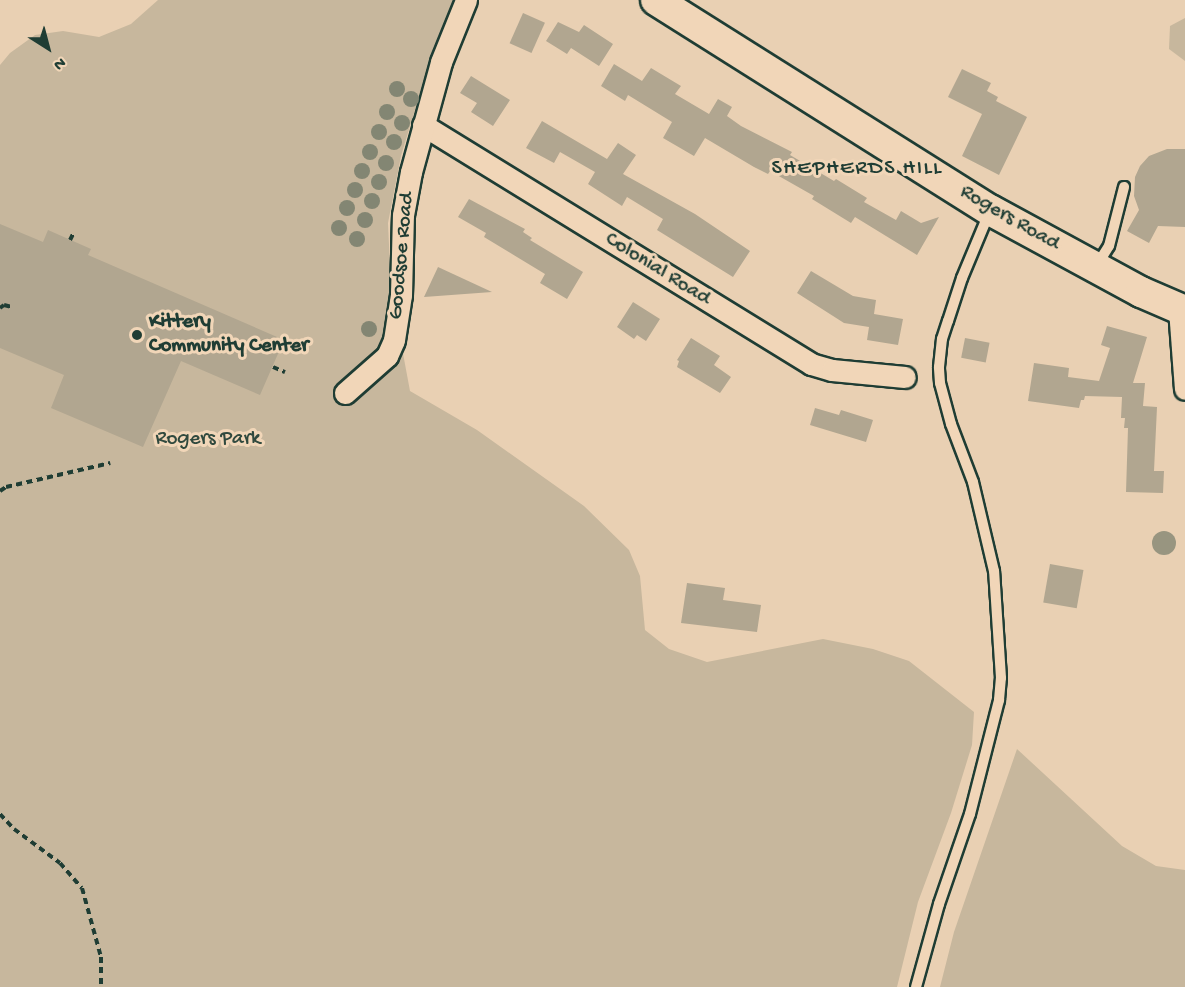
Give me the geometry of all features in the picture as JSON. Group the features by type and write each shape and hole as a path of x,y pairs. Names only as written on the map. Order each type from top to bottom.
{"main road":[{"name":"Rogers Road","path":"656,0 990,210 1096,268 1182,310"}],"street":[{"name":"Goodsoe Road","path":"345,393 387,356 394,340 401,295 403,215 423,125 441,62 466,0"},
{"name":"Colonial Road","path":"423,125 811,364 832,370 905,377"},
{"path":"1182,310 1185,389"}],"lane":[{"path":"1096,268 1108,246 1124,187"},
{"path":"916,987 939,904 970,814 996,710 1001,678 994,571 973,482 951,424 940,383 939,367 942,339 951,310 990,210"}],"path":[{"path":"70,240 74,232"},
{"path":"0,308 4,305 12,307"},
{"path":"273,367 285,372"},
{"path":"0,491 6,487 110,463"},
{"path":"0,814 14,829 60,863 82,888 101,957 101,987"}],"green space":[{"name":"Rogers Park","path":"158,0 453,0 429,63 401,156 388,223 391,289 410,391 477,430 584,506 629,550 640,576 645,630 669,649 707,662 823,639 873,649 909,661 974,712 972,745 951,813 918,902 897,987 0,987 0,65 10,53 35,35 63,31 99,37 131,24"},
{"path":"1185,18 1185,61 1169,49 1170,26"},
{"path":"1017,749 1122,846 1156,866 1185,870 1185,987 940,987 954,932"}],"shaded area":[{"path":"1164,531 1169,532 1175,538 1175,548 1169,554 1164,555 1159,554 1153,548 1152,543 1153,538 1159,532"}],"building":[{"path":"523,13 545,23 532,53 510,43"},
{"path":"558,22 579,32 584,25 613,44 599,66 571,48 567,54 546,41"},
{"path":"614,64 642,81 651,68 681,86 675,94 709,114 718,99 732,107 727,116 741,126 792,152 790,155 867,198 864,202 896,220 901,211 921,223 939,217 917,255 855,217 851,223 812,199 814,196 770,171 768,174 754,167 705,138 694,156 663,138 672,122 628,95 625,101 601,86"},
{"path":"962,69 991,83 987,91 998,97 996,101 1027,117 999,175 962,156 982,114 948,97"},
{"path":"471,76 510,100 493,126 471,112 477,103 460,93"},
{"path":"542,121 607,159 618,143 636,155 623,174 695,214 750,251 733,277 657,230 663,219 627,197 622,206 588,184 595,172 560,152 554,163 526,148"},
{"path":"1167,149 1185,149 1185,227 1158,226 1149,243 1127,231 1139,210 1134,196 1135,177 1140,166 1149,156"},
{"path":"469,199 525,229 523,232 532,238 530,240 583,272 567,299 540,283 545,274 484,237 486,233 458,217"},
{"name":"Kittery Community Center","path":"0,224 43,242 48,230 91,249 88,255 284,340 260,395 181,361 143,447 51,408 64,375 0,348"},
{"path":"438,267 492,292 424,297"},
{"path":"811,271 853,296 876,300 874,314 903,319 898,345 867,340 869,327 844,323 797,293"},
{"path":"633,302 660,319 646,341 637,335 634,339 617,327"},
{"path":"1107,326 1147,337 1133,383 1145,383 1143,406 1157,407 1154,471 1164,471 1163,493 1126,492 1128,428 1124,428 1125,418 1121,418 1122,397 1085,396 1079,408 1028,401 1034,363 1069,368 1068,377 1099,381 1110,348 1101,345"},
{"path":"691,338 720,356 714,365 731,377 720,393 677,367 679,361 677,360"},
{"path":"965,338 990,343 986,362 961,358"},
{"path":"815,408 839,415 841,410 873,420 866,442 810,425"},
{"path":"1050,564 1083,570 1077,608 1043,602"},
{"path":"687,583 725,588 723,600 761,605 757,632 681,623"}],"place":[{"name":"Kittery Community Center","path":"137,335"}],"district":[{"name":"SHEPHERDS HILL","path":"857,170"}]}
